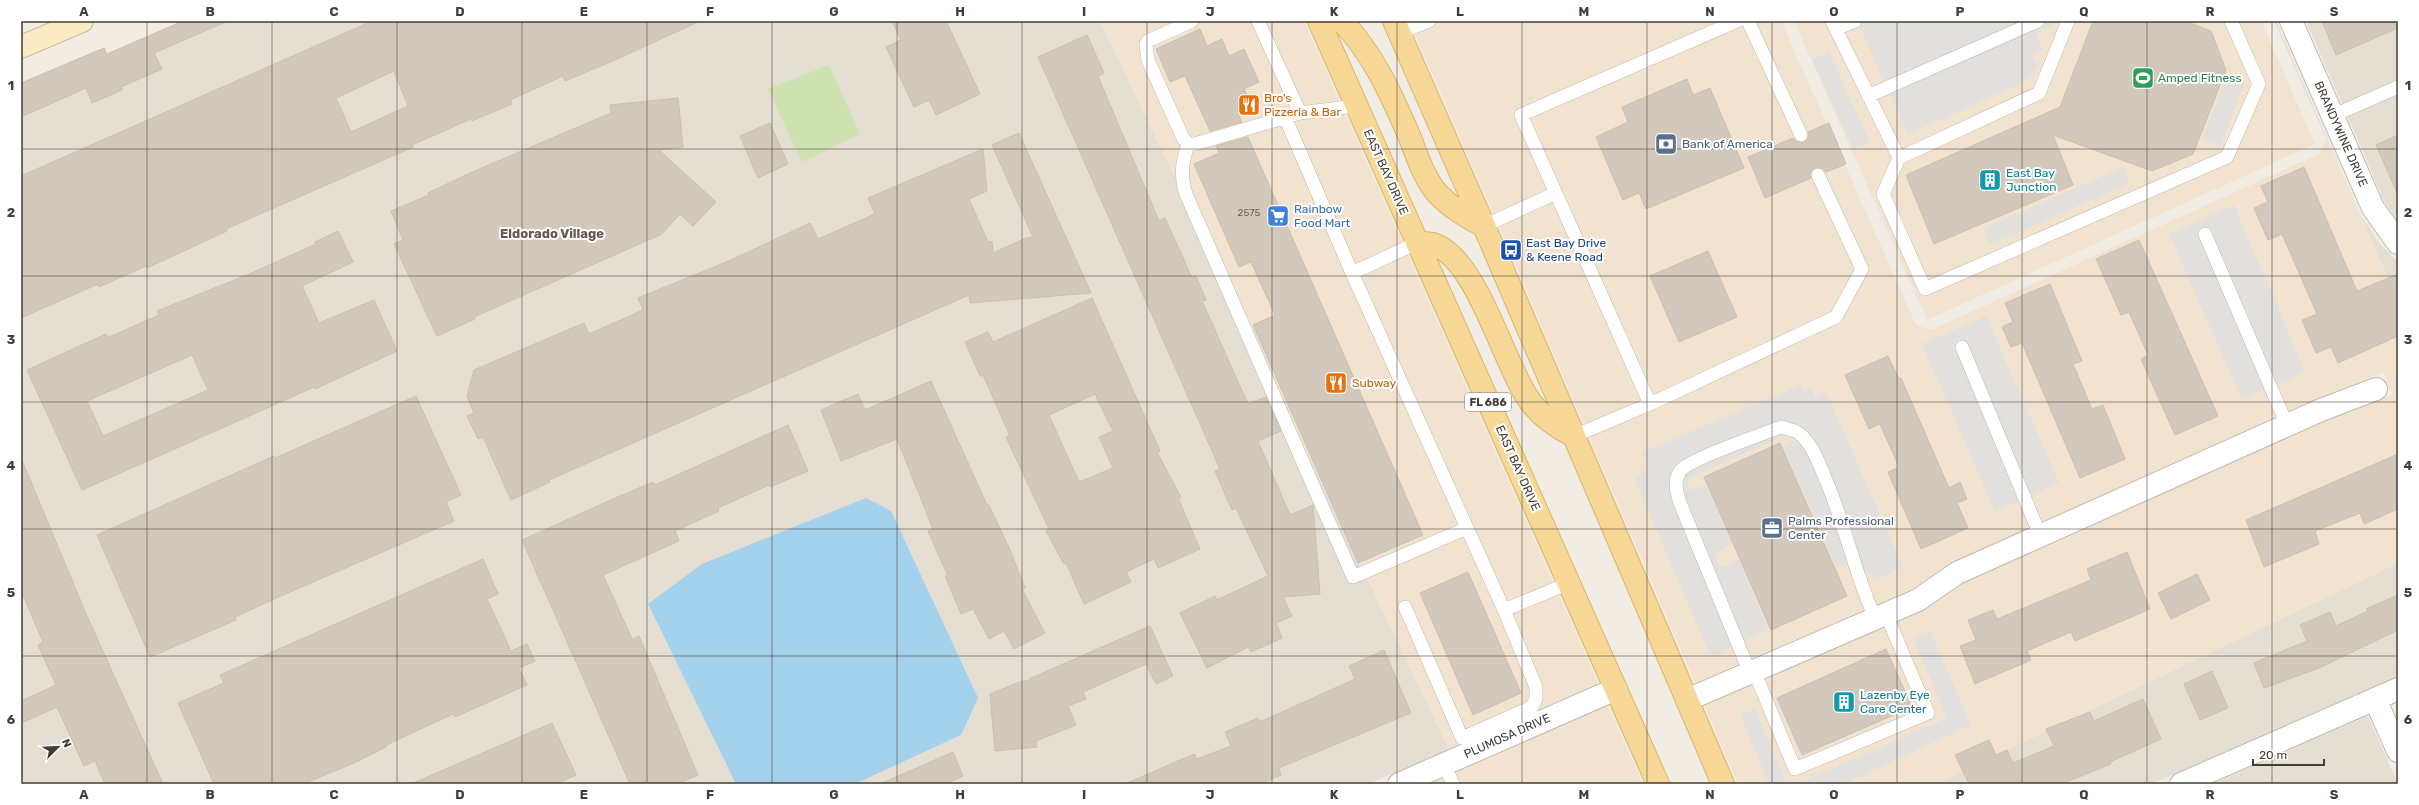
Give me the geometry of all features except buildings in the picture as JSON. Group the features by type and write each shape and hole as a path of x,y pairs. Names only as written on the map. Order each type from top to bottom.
{"main road":[{"path":"21,48 82,21"},
{"name":"EAST BAY DRIVE","path":"1319,21 1658,784"},
{"path":"1342,21 1361,42 1376,64 1424,171 1436,192 1463,216 1484,226"},
{"path":"1396,27 1484,226 1724,784"},
{"path":"1417,243 1433,244 1438,247 1449,254 1468,274 1529,400 1549,423 1574,436"}],"street":[{"name":"BRANDYWINE DRIVE","path":"2291,21 2373,208 2398,243"},
{"path":"1687,700 1918,600 1957,573 2040,535 2287,425 2376,389"},
{"name":"PLUMOSA DRIVE","path":"1399,784 1444,764 1496,732 1616,689"},
{"path":"2181,784 2398,689"},
{"path":"2376,699 2398,750"}],"lane":[{"path":"1188,144 1183,138 1148,60 1146,44 1148,41 1192,21"},
{"path":"1258,21 1300,113"},
{"path":"1396,27 1429,21"},
{"path":"1650,404 1521,114 1737,21"},
{"path":"1748,21 1801,135"},
{"path":"1855,21 1834,25 1899,158"},
{"path":"1868,96 2038,21"},
{"path":"2068,21 2039,93 1899,158 1883,194 1925,289 2227,157 2259,84 2231,21"},
{"path":"2332,116 2398,87"},
{"path":"1188,144 1195,144 1300,113 1356,106"},
{"path":"1285,117 1352,273 1504,610 1536,687 1536,699 1532,707 1496,732 1462,738 1405,607"},
{"path":"1188,144 1182,165 1181,178 1186,194 1353,577 1467,528"},
{"path":"1574,436 1650,404 1836,317 1862,269 1818,175"},
{"path":"1484,226 1556,193"},
{"path":"2205,234 2287,425"},
{"path":"1352,273 1417,243"},
{"path":"1962,347 2040,535"},
{"path":"1781,427 1800,433 1813,448 1834,498 1851,546 1864,592 1880,616 1928,713 1795,769 1680,503 1675,484 1680,470 1694,462 1781,427"},
{"path":"1504,610 1569,583"},
{"path":"1444,764 1453,784"}],"shaded area":[{"path":"194,21 1100,21 1449,749 1368,784 855,784 961,735 648,604 736,784 21,784 21,98"},
{"path":"1100,21 1304,21 1598,683 1449,749"},
{"path":"1409,21 1781,21 1916,325 1931,330 2319,154 2326,139 2274,21 2398,301 2398,563 1936,784 1738,784 1704,705 1923,611 1963,583 2325,421 2392,395 2384,372 2316,399 1952,562 1912,589 1695,683 1589,437 1592,432 1585,428 1499,226 1503,220 1495,217"},
{"path":"1794,21 2261,21 2315,144 1927,320"},
{"path":"1857,21 2052,21 2053,25 2036,33 2042,50 2032,56 2038,67 2021,84 1908,134"},
{"path":"2274,21 2276,21 2360,214 2380,244 2398,262 2398,301"},
{"path":"2306,21 2398,21 2398,222 2385,202"},
{"path":"1829,52 1870,142 1853,149 1812,59"},
{"path":"2226,77 2244,84 2221,145 2203,138"},
{"path":"2123,167 2130,183 1990,245 1983,229"},
{"path":"2234,205 2305,372 2242,400 2169,234"},
{"path":"1986,316 2059,483 1995,511 1922,344"},
{"path":"1801,385 1803,390 1811,387 1815,397 1826,392 1903,567 1877,579 1852,560 1836,567 1783,446 1796,440 1797,437 1791,433 1688,478 1687,483 1692,490 1706,485 1732,544 1715,553 1719,565 1722,567 1739,559 1768,629 1715,656 1708,650 1634,478 1649,469 1643,452"},
{"path":"2398,563 2398,676 2151,784 1936,784"},
{"path":"1930,631 1971,725 1843,784 1797,784 1947,718 1913,638"},
{"path":"1608,706 1643,784 1429,784"},
{"path":"1755,709 1787,784 1769,784 1740,715"},
{"path":"2368,716 2398,784 2212,784"}],"green space":[{"path":"829,65 860,134 802,162 768,89"}],"water":[{"path":"866,498 891,511 978,698 961,735 855,784 736,784 648,604 702,564"}],"place":[{"name":"Amped Fitness","path":"2143,78"},
{"name":"Bro's Pizzeria & Bar","path":"1249,105"},
{"name":"Bank of America","path":"1666,144"},
{"name":"East Bay Junction","path":"1990,180"},
{"name":"Rainbow Food Mart","path":"1278,216"},
{"name":"East Bay Drive & Keene Road","path":"1511,250"},
{"name":"Subway","path":"1336,383"},
{"name":"Palms Professional Center","path":"1772,528"},
{"name":"Lazenby Eye Care Center","path":"1844,702"}],"district":[{"name":"Eldorado Village","path":"552,233"}]}
